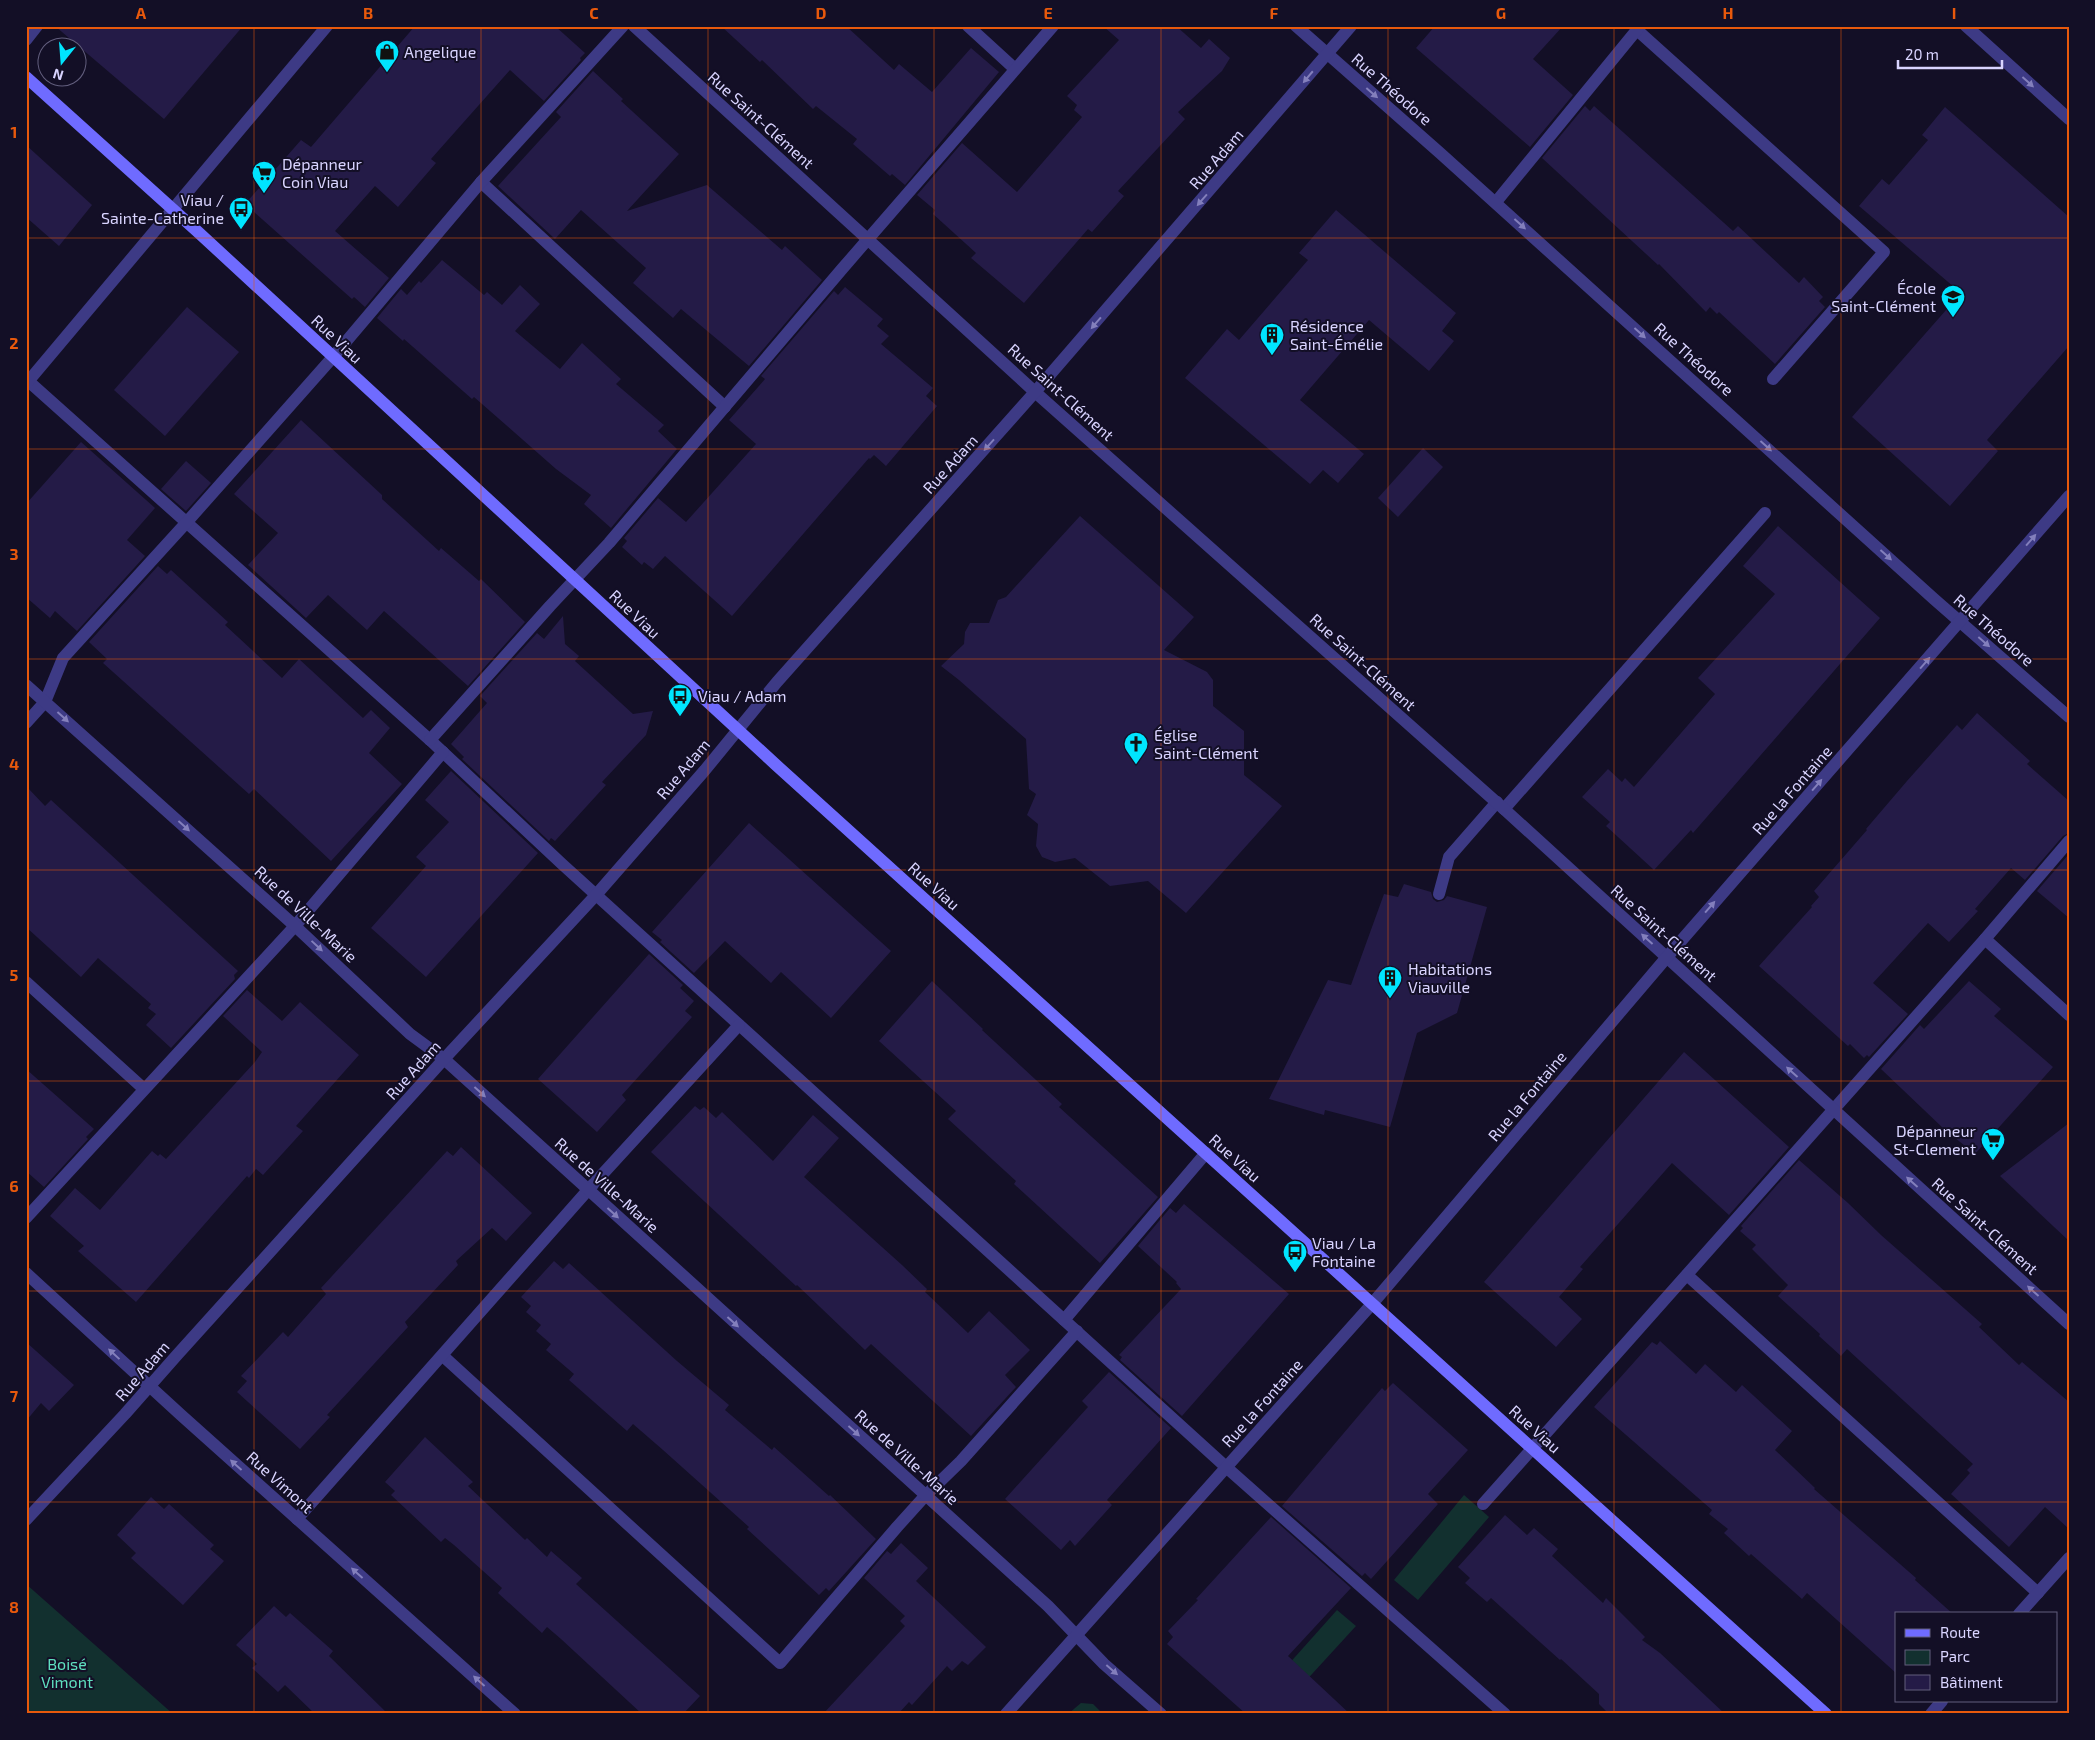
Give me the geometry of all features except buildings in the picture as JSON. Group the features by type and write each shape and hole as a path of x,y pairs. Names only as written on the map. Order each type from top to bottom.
{"main road":[{"name":"Rue Viau","path":"26,77 737,729 1826,1714"}],"street":[{"path":"26,40 37,26"},
{"path":"327,26 27,381 444,752 596,895 1077,1332 1226,1467 1505,1714"},
{"path":"26,722 45,702 63,658 333,357 481,182 623,26"},
{"name":"Rue Saint-Clément","path":"634,26 1035,392 1500,805 2069,1324"},
{"path":"968,26 1015,69"},
{"path":"430,740 574,579 610,543 868,238 1053,26"},
{"name":"Rue Théodore","path":"1296,26 1496,202 1961,622 2069,717"},
{"name":"Rue Adam","path":"26,1520 150,1387 444,1059 596,895 705,770 777,682 1035,392 1351,26"},
{"path":"1966,26 2069,118"},
{"path":"1496,202 1639,28 1884,252 1773,379"},
{"path":"481,182 725,407"},
{"name":"Rue la Fontaine","path":"1006,1714 1372,1304 1667,957 2069,496"},
{"path":"1439,894 1449,857 1500,805 1765,513"},
{"name":"Rue de Ville-Marie","path":"26,685 295,926 410,1034 444,1059 1048,1606 1104,1664 1161,1714"},
{"path":"26,1218 295,926 444,752"},
{"path":"1483,1504 1834,1110 2069,841"},
{"path":"1985,939 2069,1015"},
{"path":"26,982 144,1089"},
{"path":"297,1520 588,1190 739,1025"},
{"path":"1064,1320 1206,1154"},
{"name":"Rue Vimont","path":"26,1273 297,1520 515,1714"},
{"path":"1687,1275 2038,1593"},
{"path":"443,1356 780,1663 925,1496 961,1461 1077,1332"},
{"path":"2021,1612 2069,1558"},
{"path":"1930,1714 1941,1702"}],"green space":[{"path":"1464,1495 1489,1517 1418,1600 1394,1580"},
{"name":"Boisé Vimont","path":"26,1584 173,1714 26,1714"},
{"path":"1337,1610 1356,1626 1280,1709 1262,1694"},
{"path":"1081,1703 1093,1704 1103,1714 1068,1714"}],"place":[{"name":"Angelique","path":"387,73"},
{"name":"Dépanneur Coin Viau","path":"264,194"},
{"name":"Viau / Sainte-Catherine","path":"241,230"},
{"name":"École Saint-Clément","path":"1953,318"},
{"name":"Résidence Saint-Émélie","path":"1272,356"},
{"name":"Viau / Adam","path":"680,717"},
{"name":"Église Saint-Clément","path":"1136,765"},
{"name":"Habitations Viauville","path":"1390,999"},
{"name":"Dépanneur St-Clement","path":"1993,1161"},
{"name":"Viau / La Fontaine","path":"1295,1273"}]}
